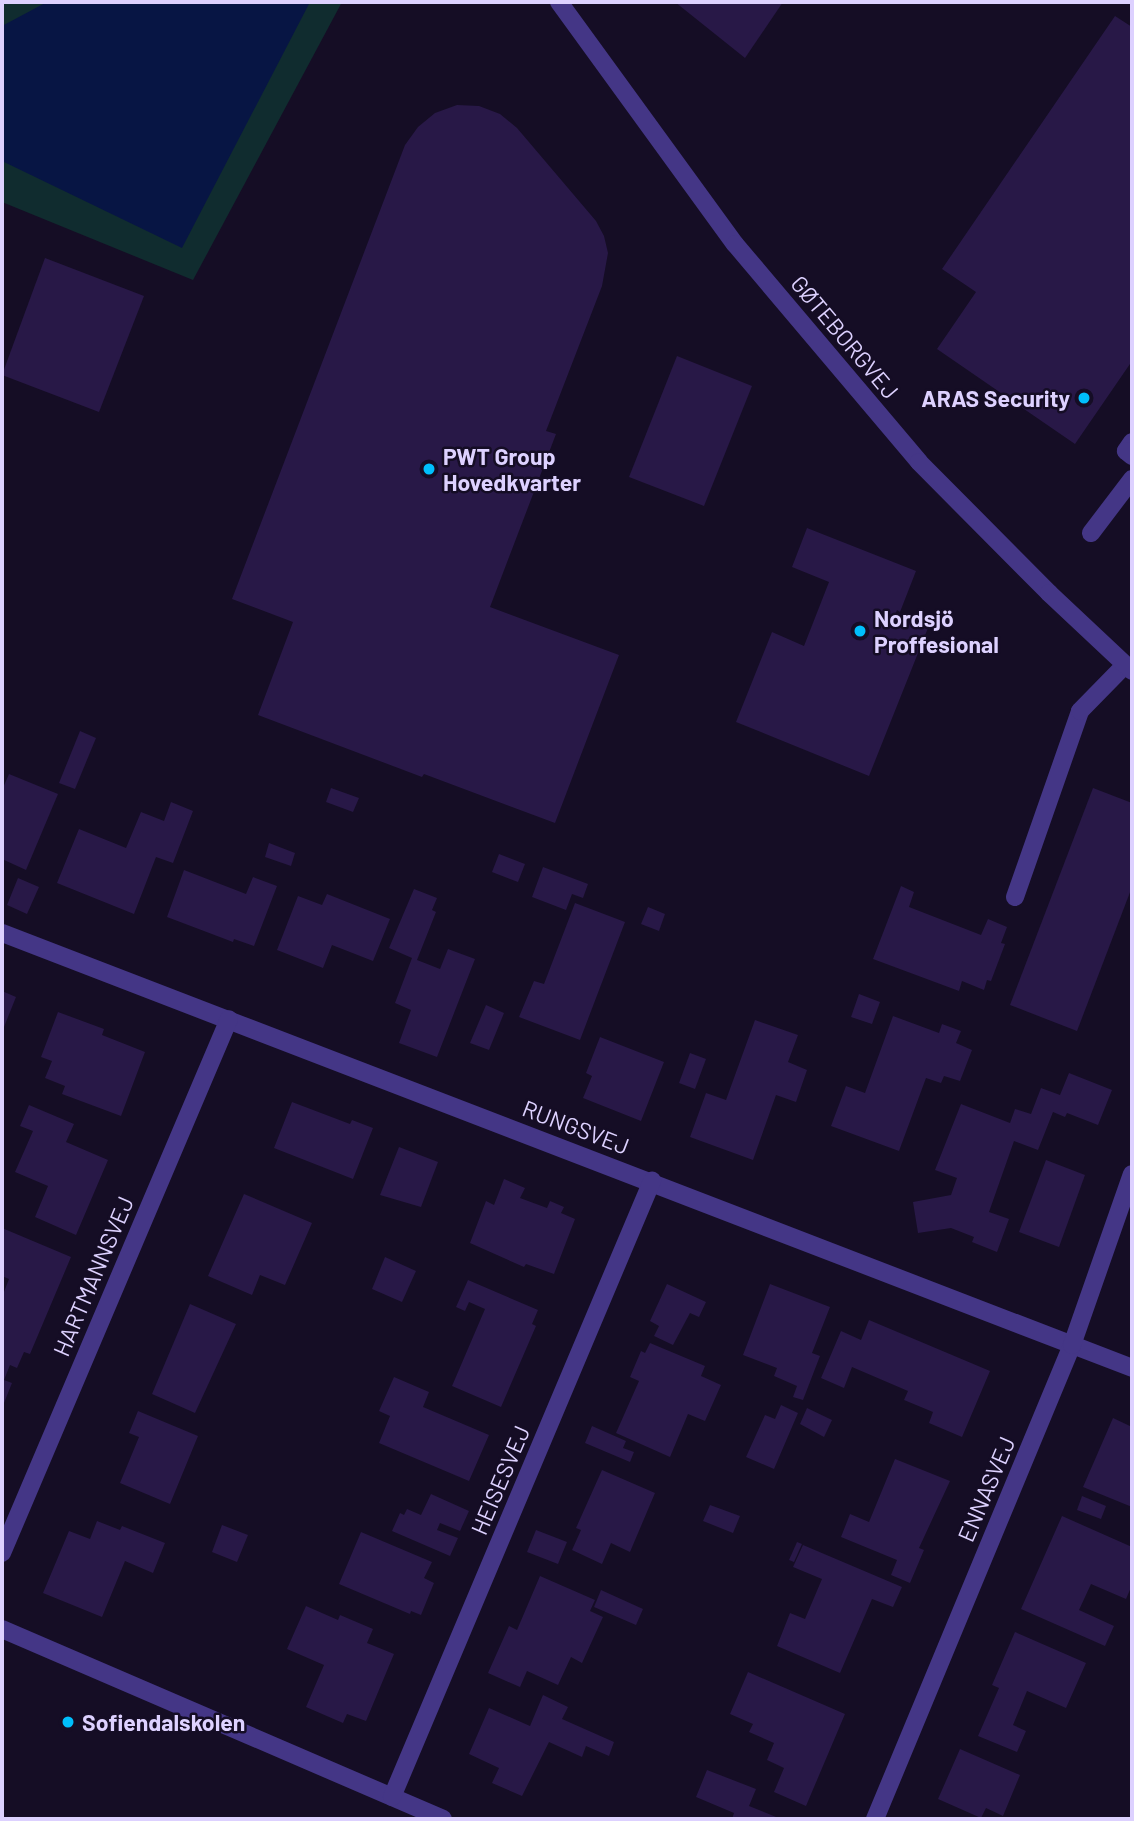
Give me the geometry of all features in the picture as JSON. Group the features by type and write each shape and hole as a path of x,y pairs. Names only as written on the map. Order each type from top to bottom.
{"street":[{"name":"GØTEBORGVEJ","path":"559,2 734,244 893,431 1049,593 1129,668"},
{"path":"1132,442 1126,452 1132,456"},
{"path":"1091,533 1132,478"},
{"path":"1015,897 1080,711 1129,668"},
{"name":"RUNGSVEJ","path":"2,933 1132,1368"},
{"name":"HARTMANNSVEJ","path":"2,1553 229,1019"},
{"name":"ENNASVEJ","path":"875,1819 1072,1345 1132,1174"},
{"name":"HEISESVEJ","path":"392,1797 652,1181"},
{"path":"2,1629 443,1819"}],"green space":[{"path":"2,2 342,2 193,280 2,202"}],"shaded area":[{"path":"47,2 310,2 182,248 2,161 2,26"}],"building":[{"path":"675,2 783,2 745,58"},
{"path":"1115,16 1132,27 1132,361 1075,444 937,349 976,292 942,269"},
{"path":"457,105 479,106 500,114 517,128 596,221 604,236 608,253 602,286 546,431 556,434 490,607 619,655 555,823 424,774 422,777 258,715 293,622 232,599 405,145 418,127 435,113"},
{"path":"45,258 144,296 99,412 2,375"},
{"path":"677,356 752,386 704,506 629,477"},
{"path":"807,528 916,571 900,612 897,610 895,615 928,628 869,776 736,722 772,632 804,646 829,582 792,567"},
{"path":"80,731 96,738 75,789 59,783"},
{"path":"9,774 58,794 26,870 2,859 2,790"},
{"path":"331,788 359,798 353,812 326,802"},
{"path":"1093,788 1132,803 1132,887 1077,1031 1010,1005"},
{"path":"171,802 193,811 173,863 156,857 134,914 57,883 79,829 126,848 141,812 164,821"},
{"path":"269,843 295,853 291,866 265,857"},
{"path":"499,854 525,864 518,882 492,872"},
{"path":"543,867 588,884 583,898 572,894 566,910 532,897"},
{"path":"184,870 246,894 253,877 277,886 254,946 234,939 233,942 167,917"},
{"path":"18,878 39,887 27,914 7,905"},
{"path":"901,886 914,892 909,907 981,935 988,919 1007,927 1001,943 1005,944 991,981 987,980 984,990 962,981 959,991 873,959"},
{"path":"414,889 437,898 432,910 436,912 417,960 440,969 448,949 475,959 437,1057 399,1043 411,1010 395,1003 412,958 389,948"},
{"path":"327,894 390,919 373,961 332,945 323,968 277,950 298,896 322,905"},
{"path":"575,903 625,922 580,1040 519,1017 534,981 544,984"},
{"path":"648,907 665,914 659,931 641,924"},
{"path":"2,991 16,997 2,1032"},
{"path":"859,994 880,1002 872,1024 851,1017"},
{"path":"486,1005 504,1013 489,1050 470,1043"},
{"path":"58,1012 104,1029 102,1035 145,1052 121,1116 62,1094 65,1086 45,1078 52,1061 41,1057"},
{"path":"893,1016 939,1033 942,1024 961,1031 956,1043 972,1050 960,1081 944,1076 941,1083 926,1078 899,1151 831,1126 846,1086 865,1093"},
{"path":"755,1020 798,1035 788,1062 807,1070 796,1102 776,1095 753,1160 690,1137 706,1093 726,1100"},
{"path":"600,1037 664,1062 641,1121 583,1098 592,1076 586,1073"},
{"path":"690,1053 706,1059 695,1089 679,1083"},
{"path":"1069,1073 1112,1090 1098,1125 1067,1113 1065,1117 1053,1112 1038,1150 1014,1141 989,1212 1009,1219 997,1252 972,1242 974,1237 951,1228 918,1233 913,1202 951,1195 957,1178 935,1170 961,1104 1010,1123 1015,1109 1031,1114 1041,1088 1060,1095"},
{"path":"292,1102 350,1124 352,1120 373,1128 353,1179 274,1148"},
{"path":"29,1105 74,1124 66,1142 108,1160 76,1235 35,1217 48,1186 15,1172 33,1131 20,1126"},
{"path":"399,1147 438,1162 421,1207 380,1195"},
{"path":"1046,1160 1085,1175 1059,1247 1019,1232"},
{"path":"504,1179 525,1188 520,1198 547,1208 550,1201 564,1207 561,1213 575,1219 554,1274 526,1264 524,1267 470,1243 486,1201 494,1205"},
{"path":"244,1194 312,1223 285,1285 260,1275 252,1295 208,1276"},
{"path":"2,1228 71,1257 30,1354 24,1352 17,1368 10,1365 4,1380 12,1383 2,1408 2,1297 9,1279 2,1276"},
{"path":"385,1257 416,1271 402,1302 372,1289"},
{"path":"468,1280 538,1310 532,1324 536,1326 501,1407 452,1386 485,1309 469,1302 465,1311 456,1307"},
{"path":"667,1284 706,1302 699,1317 690,1313 673,1345 654,1336 659,1326 650,1321"},
{"path":"770,1284 830,1307 812,1353 820,1356 803,1400 793,1397 797,1386 774,1376 777,1368 743,1355"},
{"path":"190,1304 236,1324 195,1413 152,1394"},
{"path":"869,1320 990,1371 962,1437 929,1423 933,1412 904,1400 908,1391 852,1367 844,1388 821,1378 841,1331 861,1340"},
{"path":"650,1343 705,1366 701,1376 721,1385 705,1421 688,1414 670,1457 616,1433 639,1381 630,1377 641,1351 645,1353"},
{"path":"394,1377 429,1392 423,1407 489,1435 469,1481 379,1443 390,1416 379,1411"},
{"path":"781,1405 798,1413 774,1469 746,1457 765,1415 775,1419"},
{"path":"807,1408 832,1420 824,1437 800,1424"},
{"path":"138,1411 198,1436 170,1504 120,1483 139,1437 129,1433"},
{"path":"1113,1418 1132,1427 1132,1507 1083,1487"},
{"path":"592,1426 626,1441 623,1448 634,1452 630,1462 585,1443"},
{"path":"895,1459 950,1481 919,1548 924,1550 910,1583 891,1575 897,1560 841,1537 850,1514 869,1522"},
{"path":"602,1470 655,1493 630,1552 611,1543 602,1564 572,1550 581,1530 576,1528"},
{"path":"431,1494 469,1511 460,1531 440,1523 437,1530 458,1538 450,1556 392,1531 400,1513 404,1515 407,1509 421,1515"},
{"path":"1082,1496 1106,1506 1101,1519 1077,1510"},
{"path":"710,1505 740,1516 733,1533 703,1521"},
{"path":"1062,1516 1132,1547 1132,1585 1126,1599 1091,1584 1079,1610 1114,1626 1105,1646 1021,1609"},
{"path":"97,1521 120,1530 122,1526 165,1543 153,1573 125,1561 102,1617 43,1593 69,1531 90,1539"},
{"path":"222,1525 248,1535 237,1562 212,1552"},
{"path":"536,1530 567,1542 558,1564 527,1552"},
{"path":"361,1532 432,1562 424,1578 434,1583 421,1615 411,1611 410,1614 339,1584"},
{"path":"797,1542 802,1544 794,1562 789,1560"},
{"path":"803,1545 902,1587 893,1607 872,1599 840,1673 777,1646 790,1613 805,1619 822,1579 793,1567"},
{"path":"540,1576 595,1600 590,1611 603,1617 582,1663 571,1657 558,1685 527,1671 520,1687 488,1673 509,1626 517,1630"},
{"path":"601,1590 643,1609 636,1625 594,1607"},
{"path":"306,1606 338,1620 340,1615 373,1629 367,1643 394,1654 366,1721 347,1714 343,1723 306,1707 324,1665 287,1649"},
{"path":"1015,1632 1086,1663 1066,1708 1027,1691 1013,1725 1026,1731 1017,1752 978,1736 999,1688 992,1685"},
{"path":"748,1672 845,1714 806,1806 774,1792 784,1768 767,1760 774,1743 749,1732 753,1724 730,1714"},
{"path":"543,1695 568,1707 562,1719 614,1742 609,1756 586,1746 582,1757 549,1742 522,1796 492,1783 499,1768 469,1754 489,1708 530,1726"},
{"path":"960,1749 1020,1775 1003,1816 986,1808 981,1818 938,1799"},
{"path":"707,1770 756,1789 749,1806 781,1819 732,1819 734,1813 696,1797"}],"place":[{"name":"ARAS Security","path":"1084,398"},
{"name":"PWT Group Hovedkvarter","path":"429,469"},
{"name":"Nordsjö Proffesional","path":"860,631"},
{"name":"Sofiendalskolen","path":"68,1722"}]}
